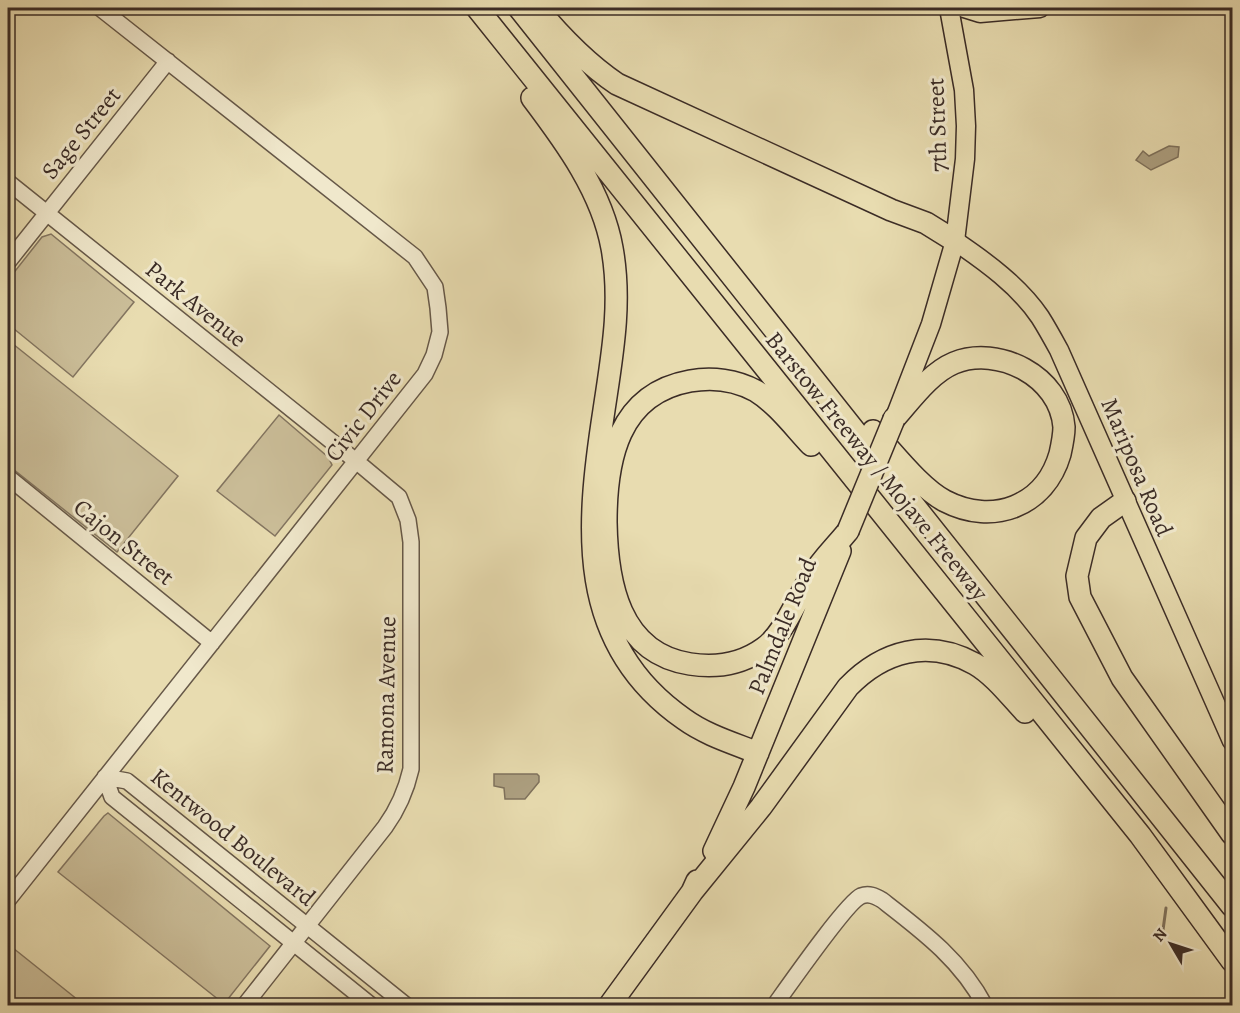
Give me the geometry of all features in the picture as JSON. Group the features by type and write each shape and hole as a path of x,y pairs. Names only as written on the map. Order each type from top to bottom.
{"highway":[{"path":"461,8 567,146 592,188 610,236 617,307 594,483 591,529 597,584 614,639 635,674 657,698 675,713 703,730 758,753"},
{"name":"Barstow Freeway / Mojave Freeway","path":"477,8 1140,835 1233,961"},
{"name":"Barstow Freeway / Mojave Freeway","path":"519,8 1233,906"},
{"path":"536,8 562,38 593,68 617,84 891,210 926,223 955,241"},
{"path":"757,308 927,488 945,501 968,510 988,512 1009,509 1027,501 1043,488 1056,469 1064,426 1051,393 1040,380 1024,367 991,359 954,363 940,371 894,419"},
{"path":"848,531 812,575 777,634 765,647 739,661 727,664 700,665 675,660 656,651 633,630 621,611 612,586 608,556 606,504 609,473 616,441 636,409 663,389 696,380 719,380 741,384 772,404 904,542"},
{"name":"Palmdale Road","path":"609,1005 692,892 727,825 894,419"},
{"path":"1125,501 1101,518 1086,538 1077,576 1080,597 1122,678 1233,834"},
{"path":"692,892 761,807 848,687 863,672 881,660 901,652 944,653 976,665 1009,695 1140,835"}],"main road":[{"name":"7th Street","path":"949,8 964,90 966,126 965,159 955,241"},
{"path":"964,8 980,13 1040,8"},
{"name":"Palmdale Road","path":"894,419 931,324 955,241"},
{"name":"Mariposa Road","path":"955,241 1014,287 1039,315 1059,350 1233,741"}],"street":[{"name":"Civic Drive","path":"8,900 425,374 434,355 440,332 435,287 415,257 100,8"},
{"name":"Sage Street","path":"8,262 168,61"},
{"name":"Park Avenue","path":"8,182 356,460"},
{"name":"Ramona Avenue","path":"244,1005 395,813 405,792 411,769 411,542 408,520 399,497 356,460"},
{"name":"Cajon Street","path":"8,477 212,643"},
{"name":"Kentwood Boulevard","path":"372,1005 112,797 105,777 127,781 408,1005"},
{"path":"774,1005 843,913 858,897 864,895 873,895 882,900 942,948 975,986 986,1005"}],"shaded area":[{"path":"1169,146 1179,147 1178,157 1151,170 1136,160 1143,151 1149,156"},
{"path":"51,234 134,302 73,377 8,324 8,280 42,237"},
{"path":"8,340 178,476 117,552 8,465"},
{"path":"279,415 328,457 332,465 275,536 217,491"},
{"path":"494,774 537,774 539,782 525,799 505,799 504,788 494,786"},
{"path":"108,813 270,946 224,1004 58,872"},
{"path":"8,944 83,1004 8,1005"}],"waterway":[{"path":"1163,930 1166,908"}]}
